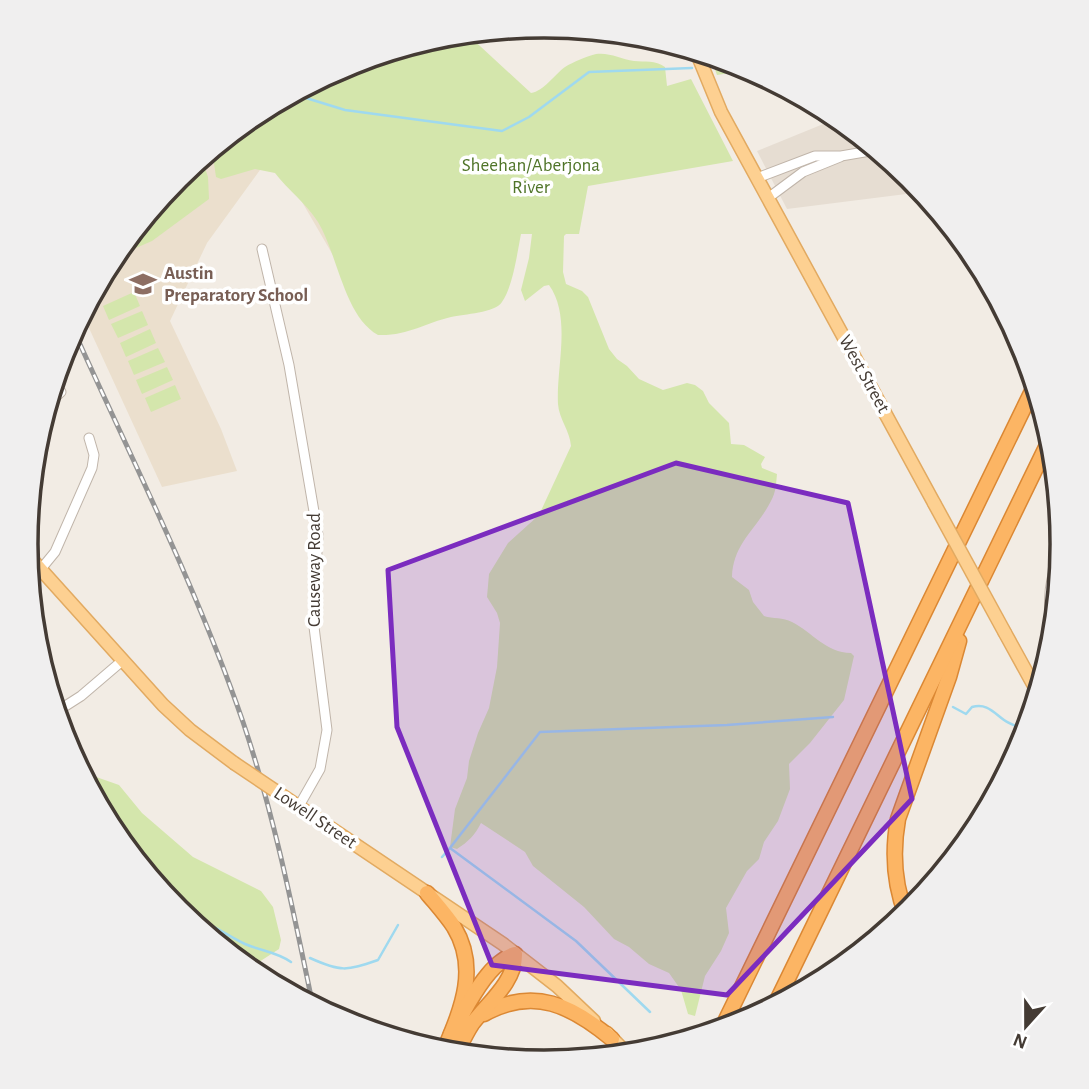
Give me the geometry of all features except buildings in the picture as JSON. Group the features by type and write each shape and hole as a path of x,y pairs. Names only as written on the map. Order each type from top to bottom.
{"highway":[{"path":"729,1015 1029,398"},
{"path":"782,991 1042,455"},
{"path":"903,901 896,871 898,819 948,677 969,606"},
{"path":"427,893 453,926 464,949 467,965 465,996 448,1041"},
{"path":"451,1034 492,969 503,958 515,954 514,966 509,976 475,1021 462,1044"},
{"path":"475,1021 498,1007 537,1000 556,1004 580,1015 612,1039"}],"main road":[{"name":"West Street","path":"701,63 714,96 757,178 1031,681"},
{"name":"Lowell Street","path":"41,569 176,718 234,764 515,954 557,986 618,1045"}],"street":[{"path":"757,178 815,156 864,152"},
{"path":"768,198 803,172 841,156"},
{"name":"Causeway Road","path":"262,249 289,365 318,535 312,611 327,730 320,769 299,806"},
{"path":"41,569 55,552 92,468 94,457 89,438"},
{"path":"65,706 122,661"}],"highlighted area":[{"path":"676,463 848,503 912,799 727,995 492,965 397,727 388,570"}],"shaded area":[{"path":"348,78 366,312 273,152 207,243 170,321 221,429 237,471 162,487 88,327 106,291 143,236 211,164 263,124 292,106"},
{"path":"825,123 878,164 908,194 787,209 757,151"}],"green space":[{"name":"Sheehan/Aberjona River","path":"477,43 531,93 545,86 565,67 596,54 661,65 665,67 667,86 691,79 733,161 588,186 579,234 564,236 563,272 566,284 582,291 588,297 609,349 639,379 663,390 687,383 695,385 729,423 731,444 744,445 765,457 762,468 777,474 775,491 765,511 741,545 733,565 732,577 749,590 753,602 764,616 789,620 834,650 854,656 844,700 810,743 789,764 790,789 778,821 764,842 759,859 747,871 726,908 729,933 705,976 695,1016 688,1014 681,990 669,973 649,964 629,947 614,939 584,907 533,866 525,852 481,823 465,844 457,849 450,847 455,809 467,778 478,733 489,708 497,667 500,623 487,597 489,574 508,543 539,515 571,446 558,404 561,327 556,298 549,285 525,301 521,290 532,234 521,234 509,287 498,306 407,331 378,335 366,326 349,300 318,222 275,173 255,169 221,179 216,177 214,162 236,143 292,106 382,65 446,48"},
{"path":"714,68 728,73 717,75"},
{"path":"205,169 209,199 152,241 134,249 164,211"},
{"path":"134,292 140,306 109,320 103,306"},
{"path":"142,311 148,325 118,338 111,324"},
{"path":"150,329 156,343 126,357 120,343"},
{"path":"158,348 165,362 134,375 128,361"},
{"path":"167,367 173,380 142,394 136,380"},
{"path":"175,385 181,399 151,412 145,398"},
{"path":"96,777 119,785 142,813 193,857 261,891 273,907 281,940 279,949 259,962 211,925 143,853"}],"waterway":[{"path":"307,98 345,110 502,131 529,117 589,72 692,68"},
{"path":"953,707 966,714 972,707 986,707 1017,726"},
{"path":"450,848 540,732 727,725 833,717"},
{"path":"442,857 450,848 576,941 650,1012"},
{"path":"211,925 245,944 291,962"},
{"path":"310,958 337,968 378,960 398,925"}],"railway":[{"path":"80,344 185,573 243,722 273,827 310,993"}],"place":[{"name":"Austin Preparatory School","path":"143,284"}]}
